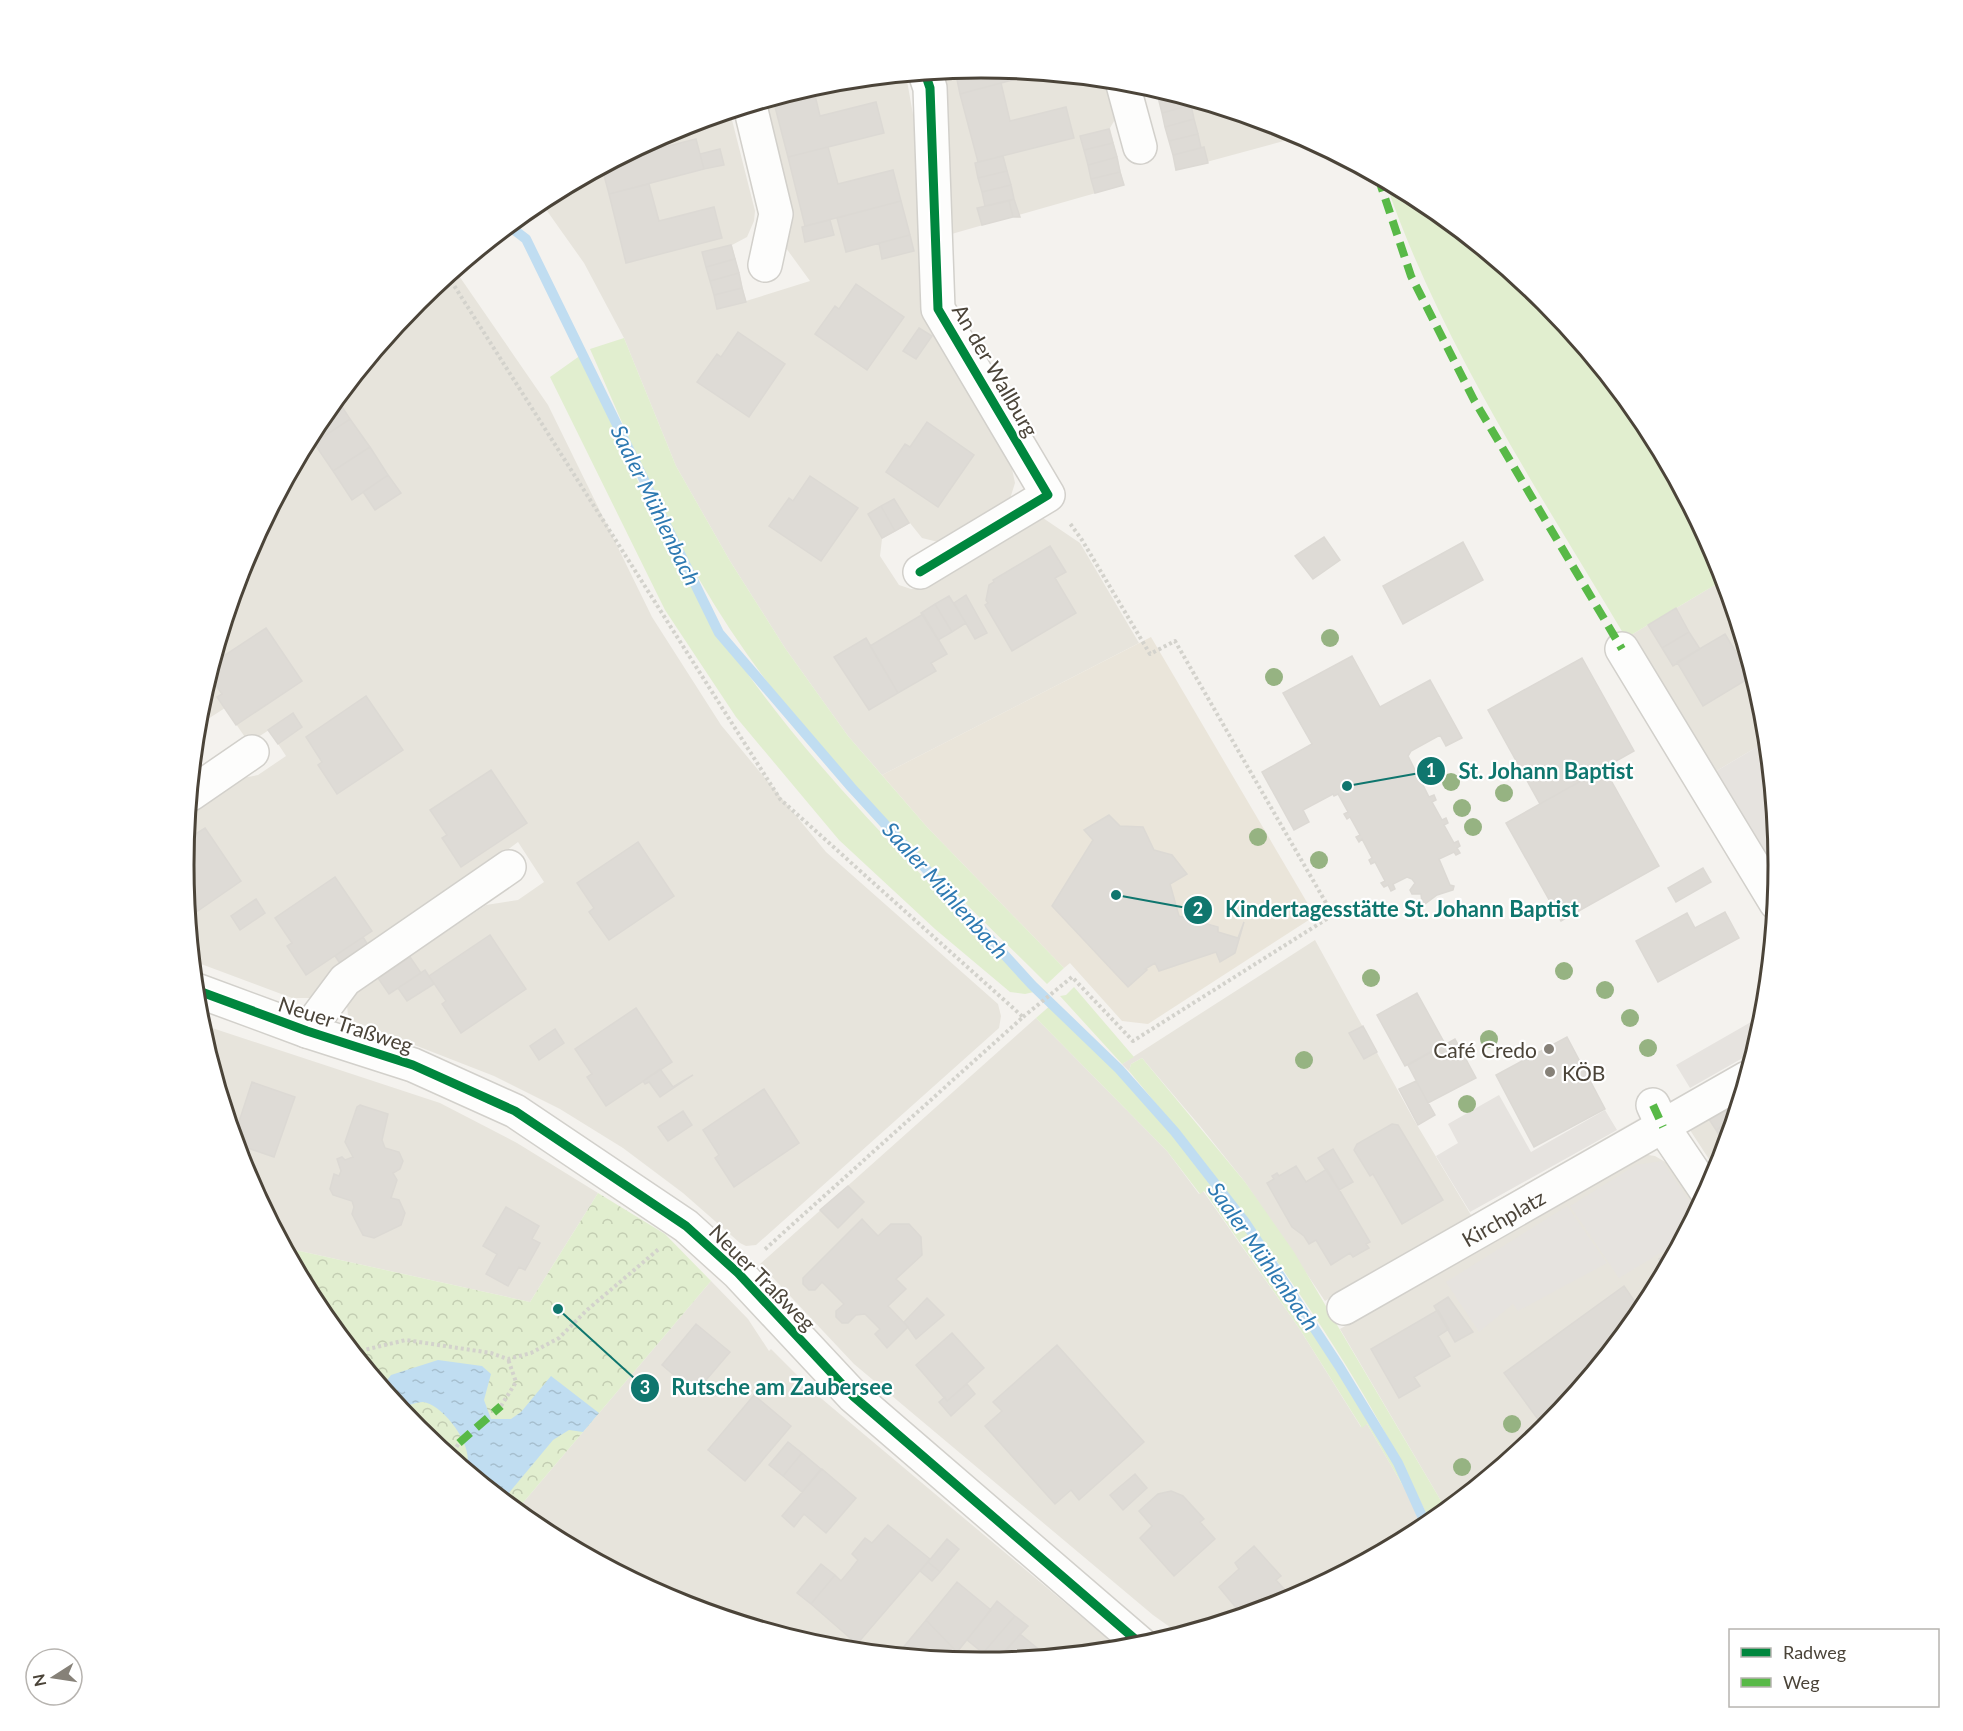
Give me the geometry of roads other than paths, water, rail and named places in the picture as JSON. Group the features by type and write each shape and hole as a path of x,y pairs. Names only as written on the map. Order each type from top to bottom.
{"street":[{"name":"An der Wallburg","path":"920,572 1048,495 938,309 930,88 927,80"},
{"path":"1125,91 1140,147"},
{"path":"752,113 776,214 765,265"},
{"path":"1622,649 1768,890"},
{"path":"199,788 252,752"},
{"path":"307,1031 345,980 509,867"},
{"name":"Neuer Traßweg","path":"205,993 307,1031 414,1065 515,1111 686,1226 738,1273 853,1396 1134,1638"},
{"name":"Kirchplatz","path":"1344,1308 1658,1116 1738,1082"},
{"path":"1658,1116 1702,1184"}],"water":[{"path":"438,1360 482,1366 491,1374 484,1400 491,1419 511,1419 521,1412 551,1376 599,1413 583,1432 569,1430 553,1440 508,1494 467,1462 463,1440 449,1419 431,1405 423,1402 409,1405 386,1381 391,1375"}],"waterway":[{"name":"Saaler Mühlenbach","path":"516,231 526,239 719,633 851,787 1032,985 1119,1069 1175,1132 1245,1222 1339,1366 1398,1463 1423,1517"}],"place":[{"name":"St. Johann Baptist","path":"1347,786"},
{"name":"Kindertagesstätte St. Johann Baptist","path":"1116,895"},
{"name":"Café Credo","path":"1549,1049"},
{"name":"KÖB","path":"1550,1072"},
{"name":"Rutsche am Zaubersee","path":"558,1309"}]}
